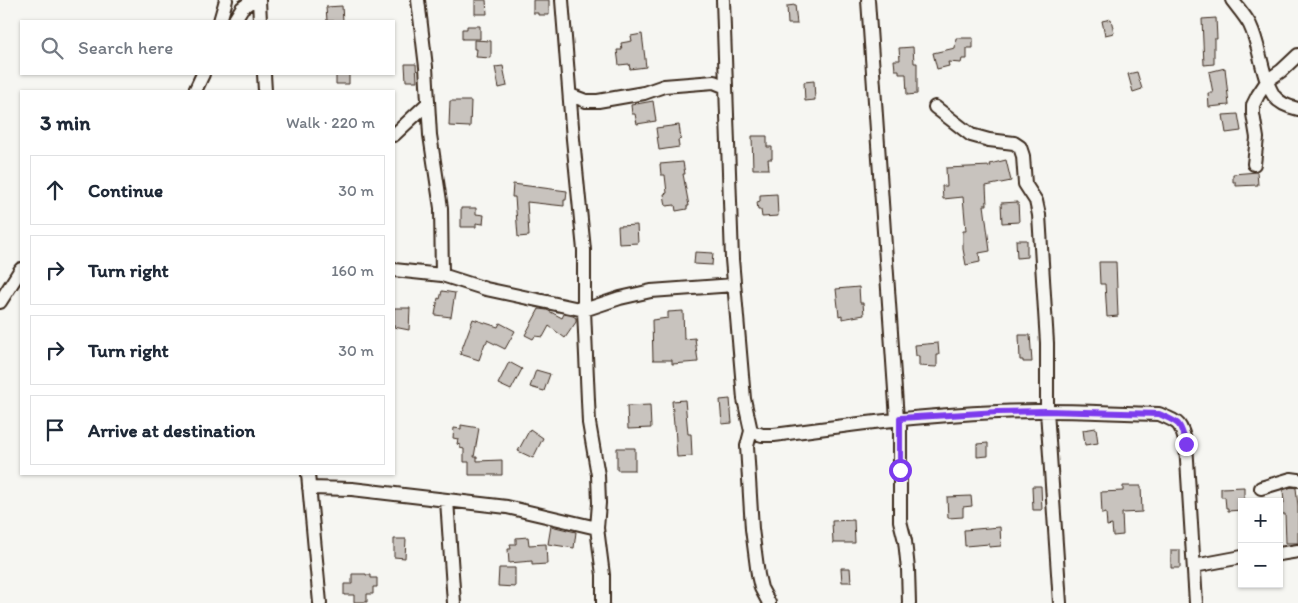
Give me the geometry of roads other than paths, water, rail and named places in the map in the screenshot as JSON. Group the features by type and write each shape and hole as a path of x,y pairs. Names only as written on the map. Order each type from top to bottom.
{"street":[{"path":"220,20 226,0"},
{"path":"235,20 242,8 253,0"},
{"path":"258,0 260,20"},
{"path":"418,0 426,67 430,135 441,208 442,275"},
{"path":"562,0 584,250 584,310 589,423 598,475 599,503 597,528 603,575 603,603"},
{"path":"723,0 734,285 744,399 751,431 747,446 752,528 758,575 761,588 769,603"},
{"path":"868,0 899,419 900,521 905,541 909,603"},
{"path":"1232,0 1250,25 1274,96 1281,103 1298,109"},
{"path":"1254,164 1257,138 1253,105 1268,80 1298,55"},
{"path":"195,90 203,75"},
{"path":"264,75 266,90"},
{"path":"570,95 581,100 598,101 644,93 664,86 714,82 726,87"},
{"path":"395,134 428,103"},
{"path":"935,107 971,135 989,140 1014,142 1020,147 1023,156 1025,184 1036,201 1039,215 1047,342 1047,411 1060,603"},
{"path":"395,270 442,275 486,289 584,310 620,298 651,291 734,285"},
{"path":"0,302 20,271"},
{"path":"751,431 762,435 774,435 899,419 998,412 1047,411 1159,414 1176,421 1181,426 1186,444 1196,603"},
{"path":"308,475 320,603"},
{"path":"1261,488 1298,480"},
{"path":"309,488 352,489 507,507 597,528"},
{"path":"446,500 454,603"},
{"path":"1283,553 1298,551"},
{"path":"1194,566 1238,558"}]}
